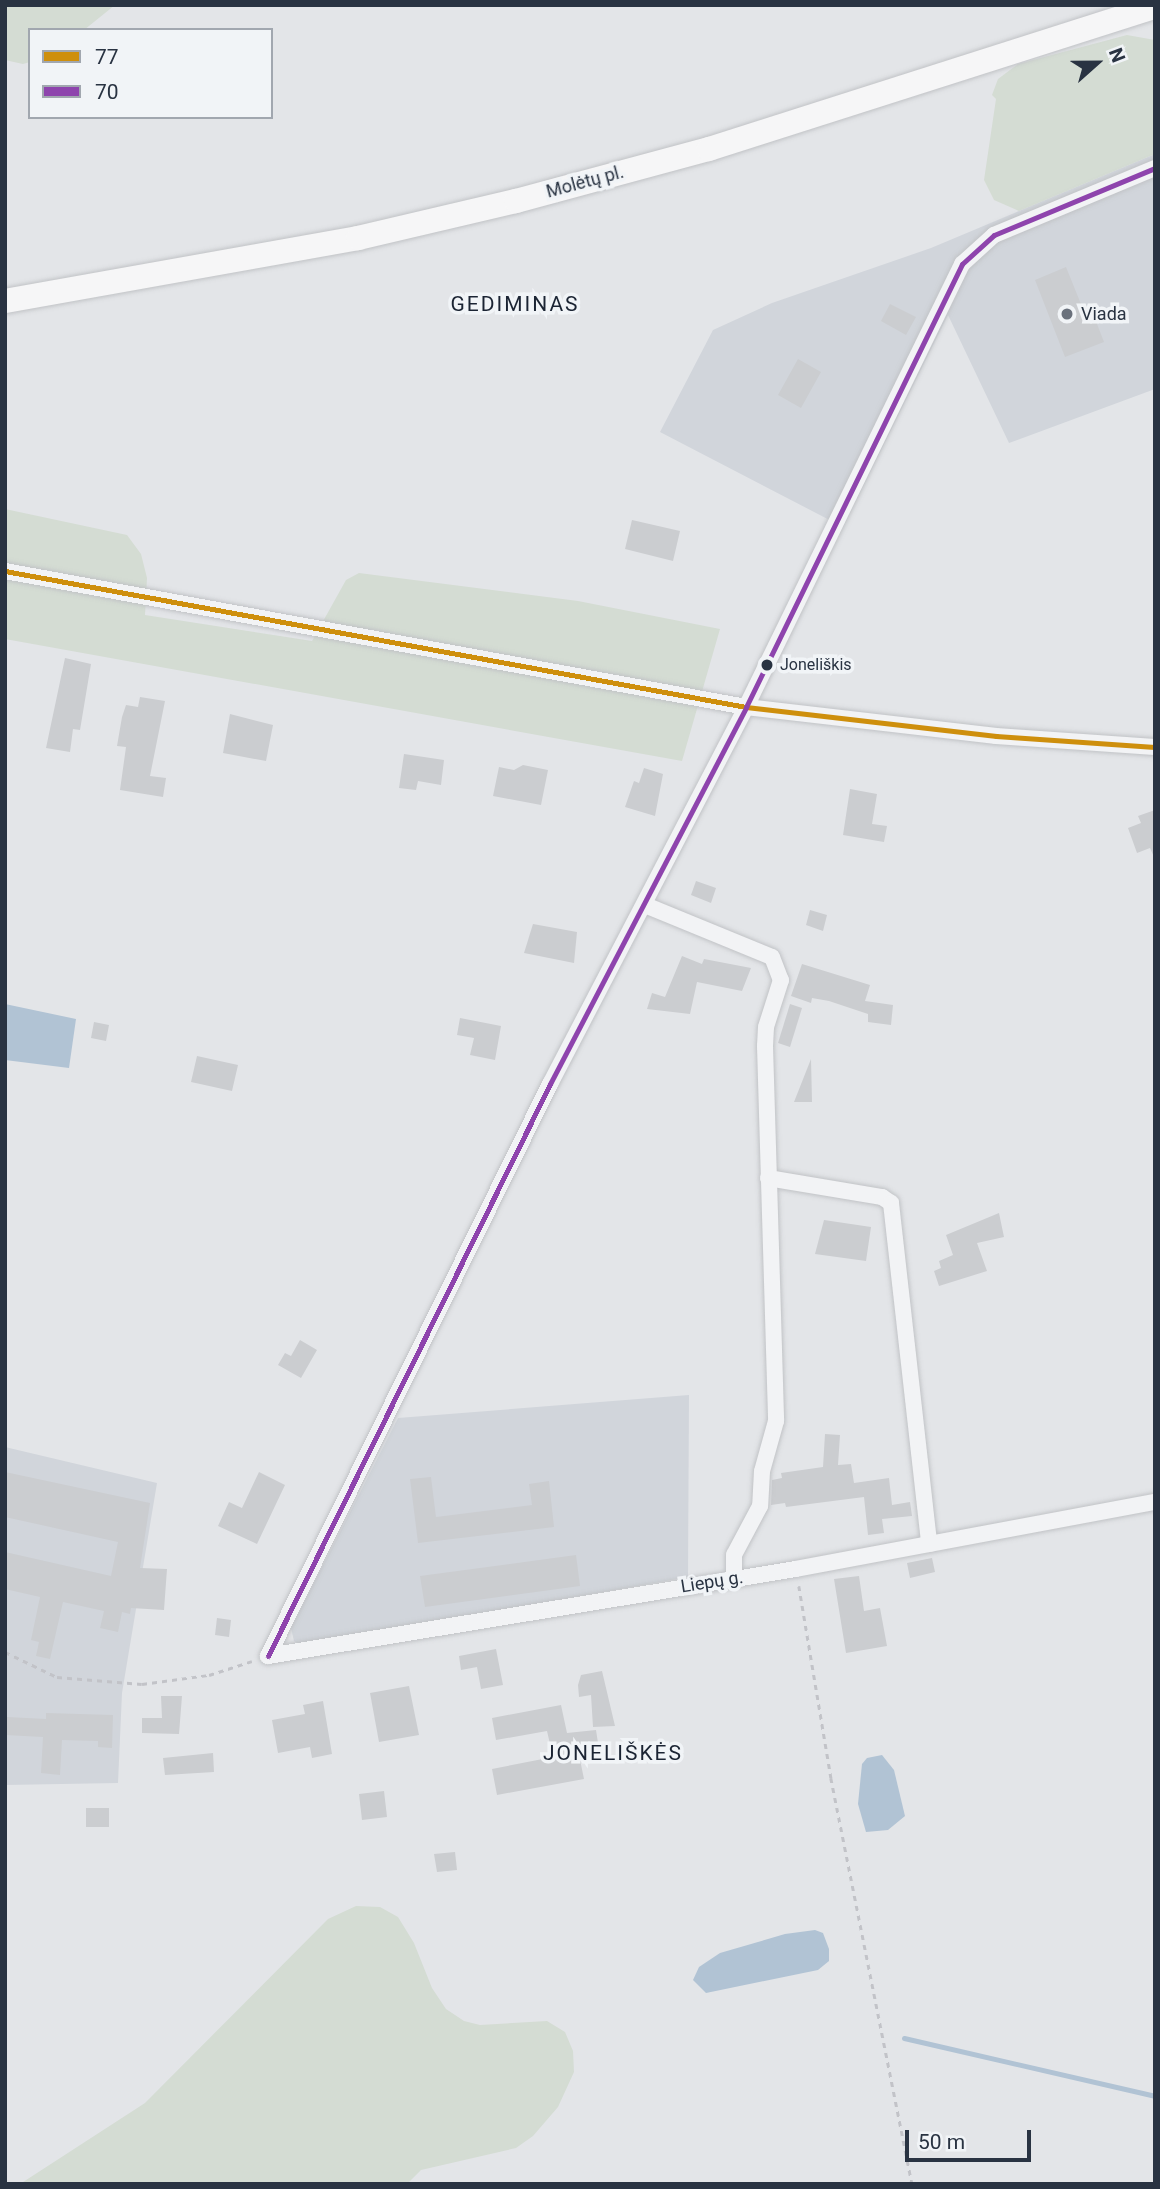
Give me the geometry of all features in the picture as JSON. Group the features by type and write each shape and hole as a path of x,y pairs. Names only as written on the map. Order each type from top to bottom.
{"highway":[{"name":"Molėtų pl.","path":"5,301 358,238 516,201 709,149 1152,10"}],"street":[{"path":"268,1656 550,1084 746,707 962,264 994,235 1155,168"},
{"path":"5,571 746,707 996,736 1155,747"},
{"path":"645,905 772,957 779,967 780,980 765,1037 776,1421 762,1471 760,1506 734,1555 734,1579"},
{"path":"768,1178 882,1197 891,1203 929,1544"},
{"name":"Liepų g.","path":"268,1656 796,1569 1155,1502"}],"path":[{"path":"796,1569 831,1779 912,2184"},
{"path":"5,1652 57,1677 142,1685 209,1675 268,1656"}],"shaded area":[{"path":"5,5 115,5 86,28 28,28 28,63 5,60"},
{"path":"1127,35 1155,40 1155,154 1019,211 994,200 984,180 996,99 992,95 998,79 1018,64"},
{"path":"1155,154 1155,389 1009,443 948,315 843,527 660,432 713,330 772,303 931,248"},
{"path":"5,509 127,535 141,554 147,578 145,615 312,641 346,580 359,573 578,601 720,629 682,761 5,639"},
{"path":"689,1395 688,1577 301,1646 294,1641 291,1628 398,1418"},
{"path":"5,1447 157,1483 122,1693 118,1783 5,1785"},
{"path":"356,1906 380,1907 398,1917 414,1943 432,1988 446,2009 464,2021 480,2025 547,2021 565,2032 573,2051 574,2072 558,2107 533,2136 516,2148 421,2170 407,2184 20,2184 145,2103 328,1919"}],"water":[{"path":"5,1004 76,1019 69,1068 5,1060"},
{"path":"882,1755 894,1770 905,1816 888,1830 866,1832 858,1804 862,1764 867,1758"},
{"path":"815,1930 823,1933 829,1949 829,1961 818,1970 706,1993 693,1980 699,1967 720,1953 785,1934"}],"building":[{"name":"Viada","path":"1066,267 1085,314 1092,311 1104,342 1065,357 1035,280"},
{"path":"890,304 916,317 906,335 881,321"},
{"path":"798,359 821,372 801,408 778,395"},
{"path":"632,520 680,531 673,561 625,549"},
{"path":"65,658 91,664 80,730 73,729 70,752 46,748"},
{"path":"140,697 165,701 150,776 166,778 163,797 120,790 126,747 117,746 122,717 126,705 138,707"},
{"path":"230,714 273,725 266,761 223,753"},
{"path":"404,754 444,760 441,785 418,781 416,790 399,788"},
{"path":"523,765 548,770 541,805 493,796 499,767 514,770"},
{"path":"644,768 663,774 655,816 625,807 634,781 639,783"},
{"path":"850,789 877,794 872,824 887,826 884,842 843,835"},
{"path":"1155,810 1154,857 1150,848 1137,853 1128,828 1141,823 1138,816"},
{"path":"696,881 716,888 711,903 691,895"},
{"path":"810,910 827,915 823,931 806,925"},
{"path":"533,924 577,932 574,963 524,953"},
{"path":"682,956 702,964 704,959 751,968 742,991 697,982 690,1014 647,1009 652,993 665,997"},
{"path":"802,964 870,985 865,1001 893,1005 891,1025 868,1022 868,1014 829,1001 812,998 811,1003 791,996"},
{"path":"790,1004 802,1008 790,1047 778,1043"},
{"path":"460,1018 501,1026 495,1060 470,1055 474,1038 457,1035"},
{"path":"94,1022 109,1025 106,1041 91,1038"},
{"path":"197,1056 238,1065 232,1091 191,1082"},
{"path":"811,1059 812,1102 794,1102"},
{"path":"999,1213 1004,1237 977,1243 987,1271 939,1286 934,1271 941,1268 939,1261 953,1255 946,1235"},
{"path":"824,1220 871,1227 866,1261 815,1254"},
{"path":"300,1340 317,1350 301,1378 278,1365 285,1353 291,1356"},
{"path":"825,1434 840,1435 838,1465 851,1464 854,1483 889,1478 892,1505 910,1502 912,1516 882,1519 884,1533 868,1535 864,1497 786,1507 785,1503 771,1505 772,1480 782,1478 781,1473 823,1467"},
{"path":"5,1472 150,1503 140,1568 167,1569 164,1610 131,1608 130,1614 122,1612 118,1632 100,1628 104,1611 63,1602 50,1659 36,1656 39,1642 31,1640 40,1597 5,1589 5,1552 111,1576 118,1542 5,1517"},
{"path":"259,1472 285,1485 257,1544 218,1526 229,1502 242,1508"},
{"path":"431,1477 436,1517 532,1505 529,1484 549,1481 554,1527 418,1543 410,1479"},
{"path":"576,1555 580,1586 425,1607 420,1576"},
{"path":"932,1558 935,1572 910,1578 907,1563"},
{"path":"859,1576 864,1611 880,1608 887,1646 846,1653 834,1579"},
{"path":"217,1618 231,1620 229,1637 215,1635"},
{"path":"496,1649 503,1685 481,1689 477,1667 461,1670 459,1656"},
{"path":"602,1671 615,1726 593,1727 591,1695 579,1697 578,1685 581,1675"},
{"path":"409,1686 419,1735 379,1742 370,1693"},
{"path":"161,1696 182,1696 179,1734 142,1733 142,1718 162,1718"},
{"path":"323,1701 332,1754 312,1758 310,1747 278,1753 272,1720 305,1714 303,1705"},
{"path":"561,1705 567,1733 596,1730 598,1743 577,1745 584,1779 497,1795 492,1769 553,1757 547,1731 496,1740 492,1718"},
{"path":"46,1713 113,1715 112,1748 98,1747 98,1741 62,1740 60,1775 41,1773 43,1737 6,1735 7,1717 46,1719"},
{"path":"213,1753 214,1772 165,1775 163,1758"},
{"path":"384,1791 387,1817 362,1820 359,1794"},
{"path":"86,1808 109,1808 109,1827 86,1827"},
{"path":"455,1852 457,1870 437,1872 434,1854"}],"waterway":[{"path":"904,2038 1155,2096"}],"transit line":[{"name":"70","path":"268,1656 550,1084 746,707 962,264 994,235 1155,168"},
{"name":"77","path":"5,571 746,707 996,736 1155,747"}],"place":[{"name":"Viada","path":"1067,314"},
{"name":"Joneliškis","path":"767,665"}],"district":[{"name":"GEDIMINAS","path":"515,304"},
{"name":"JONELIŠKĖS","path":"613,1753"}]}
